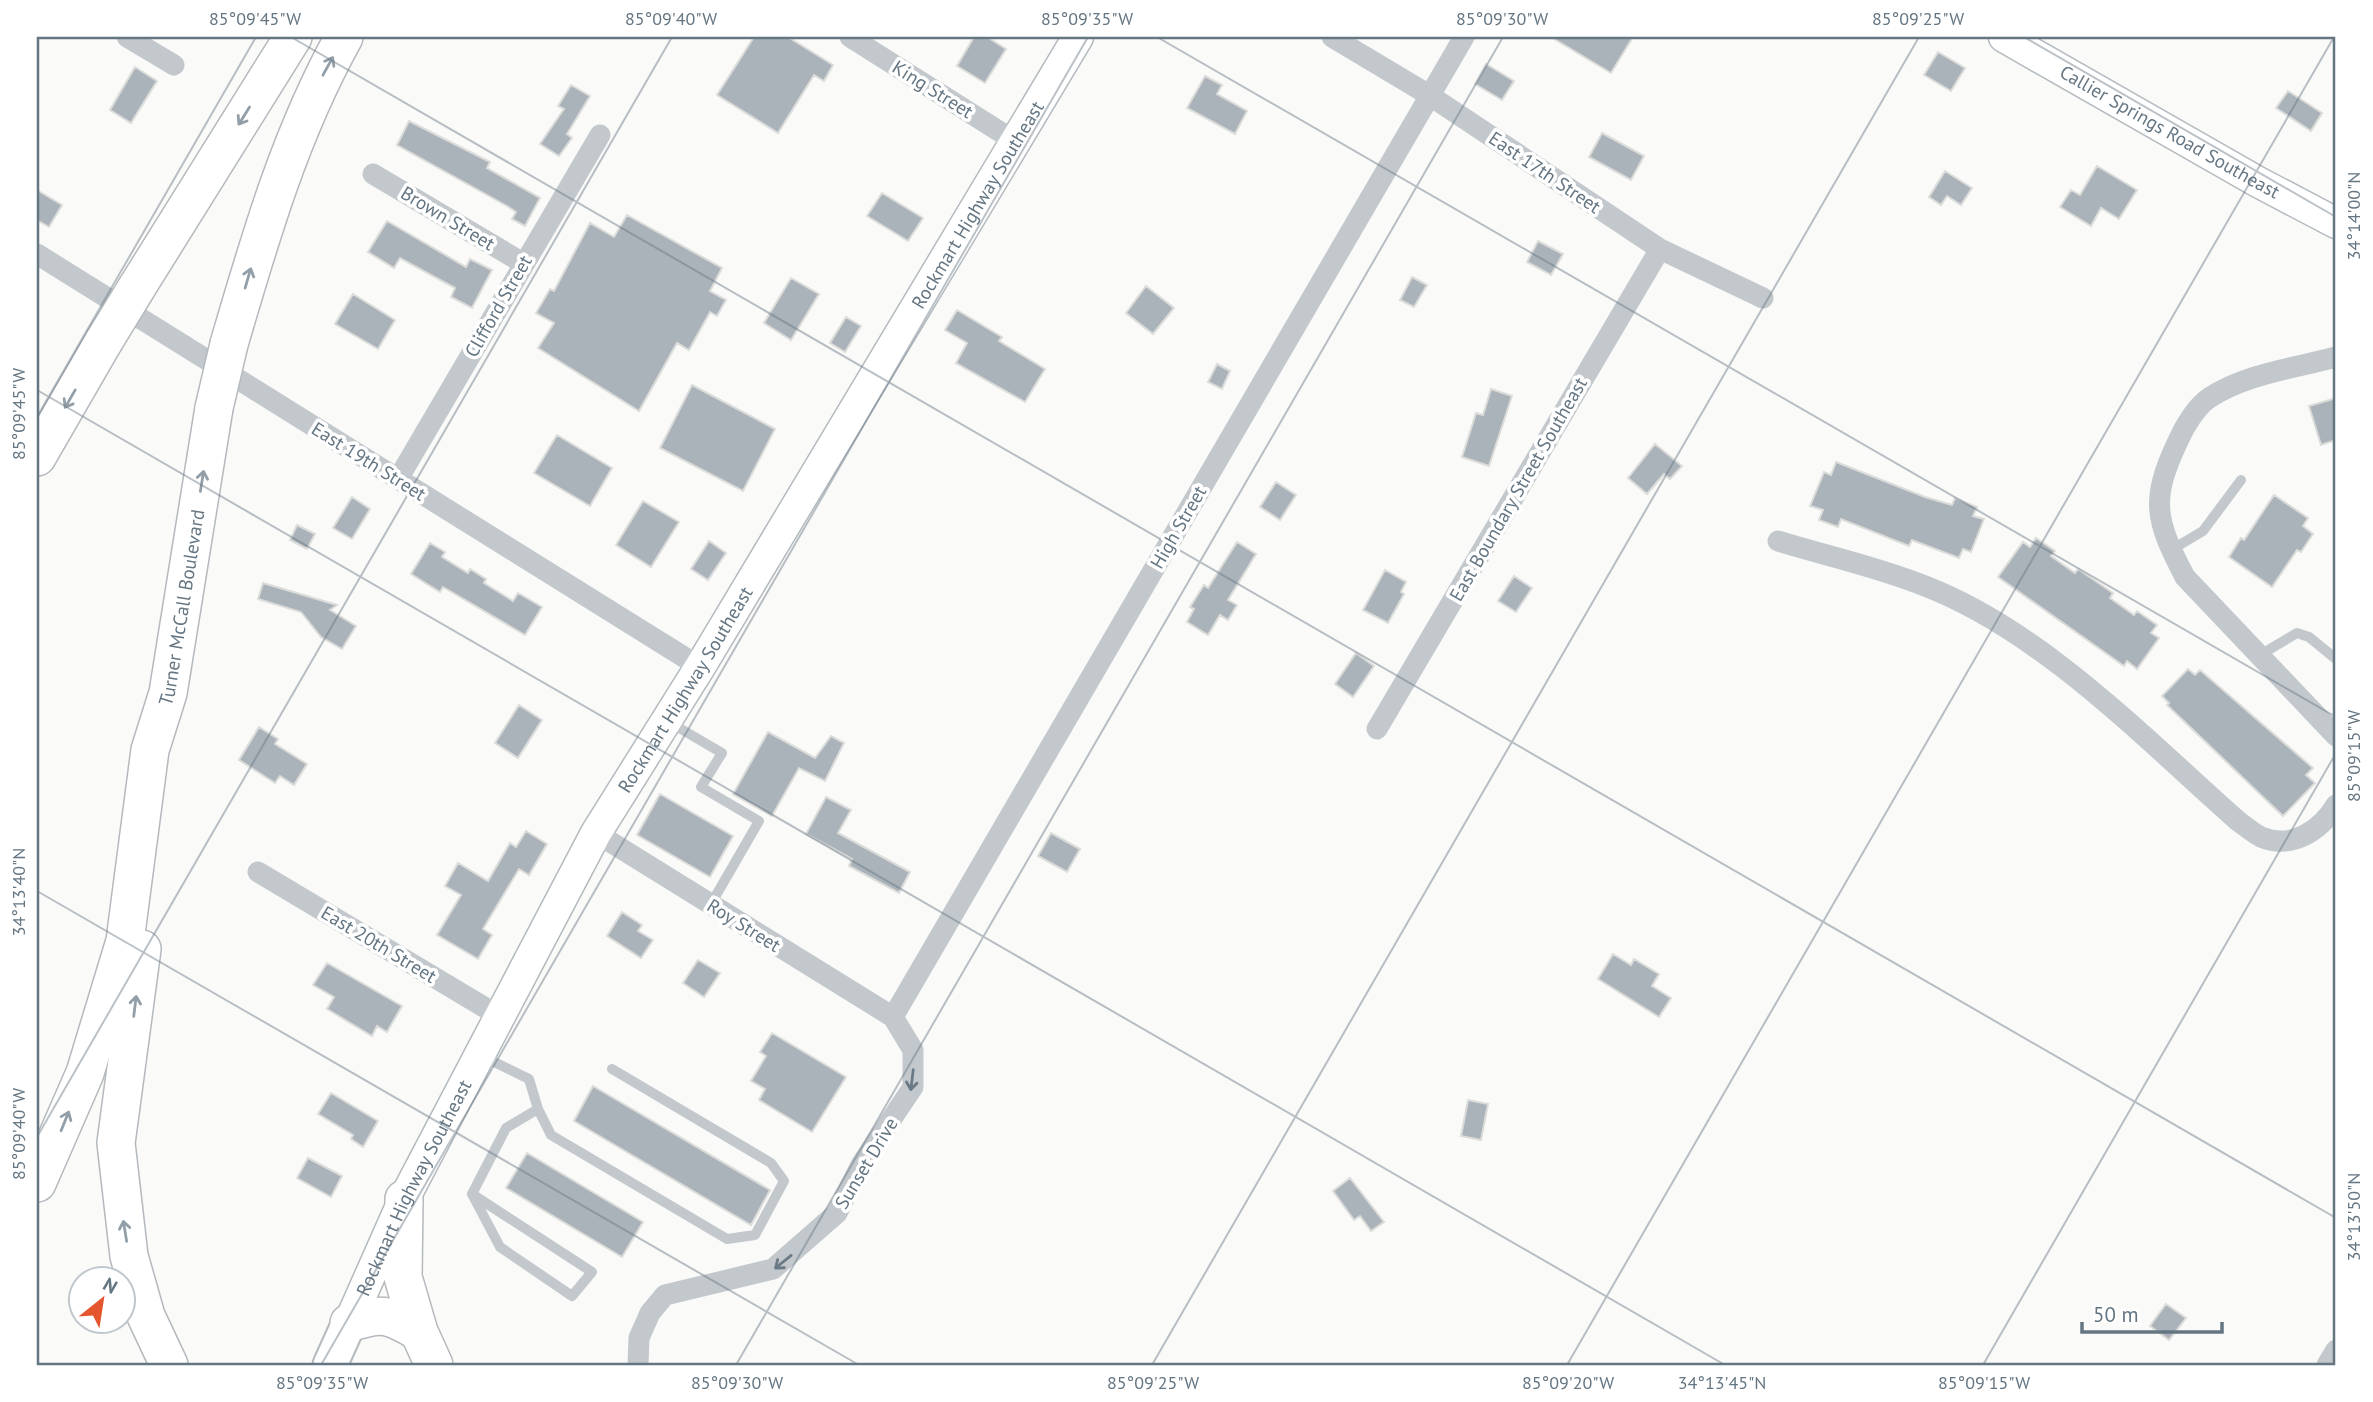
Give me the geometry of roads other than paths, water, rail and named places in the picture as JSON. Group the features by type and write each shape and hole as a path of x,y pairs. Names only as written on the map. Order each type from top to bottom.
{"highway":[{"path":"37,457 136,287 293,37"},
{"name":"Turner McCall Boulevard","path":"37,1183 85,1073 125,941 150,750 168,693 214,408 229,344 291,146 315,89 344,37"},
{"path":"168,693 166,752 116,1143 129,1256 146,1316 169,1365"},
{"path":"404,1199 403,1277 419,1332 434,1365"},
{"path":"349,1323 376,1314 399,1320 419,1332"}],"main road":[{"name":"Rockmart Highway Southeast","path":"330,1365 404,1199 596,834 700,667 1078,37"},
{"name":"Callier Springs Road Southeast","path":"2004,37 2258,182 2336,223"}],"street":[{"path":"127,37 174,65"},
{"name":"King Street","path":"850,37 1016,142"},
{"name":"East 17th Street","path":"1332,37 1429,95 1660,249 1763,298"},
{"name":"High Street","path":"893,1017 1464,37"},
{"name":"Clifford Street","path":"398,479 600,135"},
{"name":"Brown Street","path":"373,174 523,262"},
{"name":"East Boundary Street Southeast","path":"1377,729 1660,249"},
{"name":"East 19th Street","path":"37,254 700,667"},
{"path":"2336,357 2246,380 2207,399 2184,427 2162,476 2158,509 2171,550 2185,577 2336,736"},
{"path":"1778,541 1926,586 1984,615 2049,656 2238,821 2262,837 2283,840 2307,837 2336,805"},
{"name":"Roy Street","path":"596,834 893,1017"},
{"name":"East 20th Street","path":"258,872 499,1016"},
{"name":"Sunset Drive","path":"638,1365 639,1338 650,1313 665,1295 773,1269 837,1213 862,1163 914,1087 913,1050 893,1017"},
{"path":"2327,1365 2336,1350"}],"lane":[{"path":"2171,550 2203,531 2241,481"},
{"path":"2260,656 2297,633 2309,636 2336,659"},
{"path":"667,721 722,752 701,788 759,821 711,905"},
{"path":"479,1054 529,1079 538,1109 551,1135 727,1239 755,1235 784,1181 771,1163 612,1069"},
{"path":"472,1194 506,1128 538,1109"},
{"path":"472,1194 581,1265 592,1272 572,1296 500,1247 472,1194"}]}
